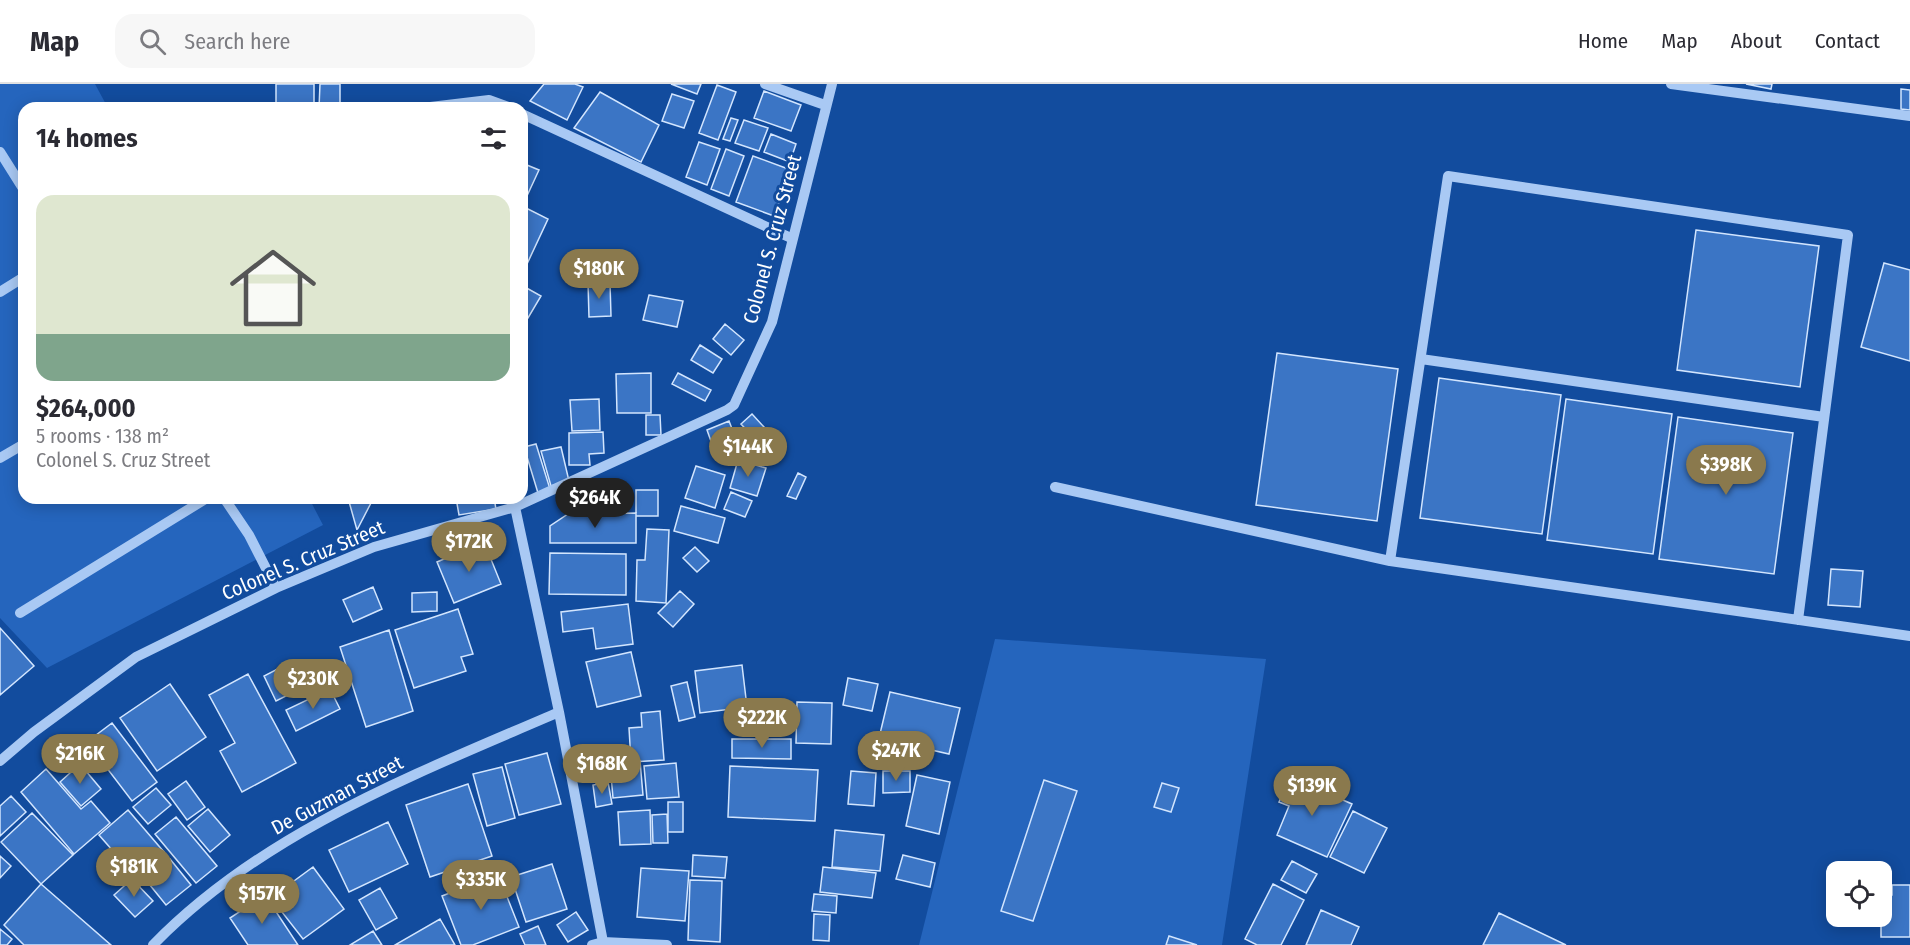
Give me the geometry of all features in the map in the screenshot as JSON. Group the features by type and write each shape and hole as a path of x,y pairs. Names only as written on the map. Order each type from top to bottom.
{"street":[{"path":"765,84 825,105"},
{"name":"Colonel S. Cruz Street","path":"528,501 734,405 772,322 791,238 832,84"},
{"path":"1671,84 1910,116"},
{"path":"472,102 489,100 494,102"},
{"path":"528,117 791,238"},
{"path":"0,152 18,180"},
{"path":"1390,561 1449,176 1848,235 1798,620"},
{"path":"0,292 18,281"},
{"path":"1421,359 1824,417"},
{"path":"0,458 18,448"},
{"path":"1055,487 1390,561 1910,636"},
{"path":"20,613 197,504"},
{"path":"228,504 249,535 276,588"},
{"name":"Colonel S. Cruz Street","path":"0,761 34,732 136,657 276,588 374,547 521,504"},
{"path":"515,507 559,712 597,943 667,945"},
{"name":"De Guzman Street","path":"153,945 202,901 262,856 372,793 559,712"}],"shaded area":[{"path":"0,84 95,84 105,102 18,102 18,504 312,504 323,525 47,668 0,618"},
{"path":"995,639 1266,659 1222,945 919,945"}],"building":[{"path":"276,84 314,84 314,102 276,102"},
{"path":"320,84 340,84 340,102 319,102"},
{"path":"544,84 575,84 583,87 567,120 530,101"},
{"path":"671,84 701,84 697,94"},
{"path":"1746,84 1772,84 1771,89"},
{"path":"717,85 736,92 718,140 699,133"},
{"path":"1901,89 1910,90 1910,110 1901,109"},
{"path":"764,91 801,105 791,131 754,118"},
{"path":"600,92 659,125 641,162 574,128"},
{"path":"672,94 694,101 684,128 662,121"},
{"path":"731,118 738,120 730,141 723,139"},
{"path":"744,120 768,128 759,151 735,143"},
{"path":"771,134 796,144 790,162 764,152"},
{"path":"699,142 720,149 707,185 686,177"},
{"path":"726,149 744,156 729,196 711,189"},
{"path":"753,156 791,170 774,216 736,202"},
{"path":"528,165 539,170 528,194"},
{"path":"528,209 548,219 528,262"},
{"path":"1696,230 1819,246 1800,387 1677,370"},
{"path":"1884,263 1910,270 1910,361 1861,347"},
{"path":"588,283 610,283 611,316 589,317"},
{"path":"528,289 541,296 528,318"},
{"path":"649,295 683,301 677,327 643,320"},
{"path":"725,324 744,340 731,355 713,339"},
{"path":"700,345 722,359 713,373 691,360"},
{"path":"1277,353 1398,369 1377,521 1256,505"},
{"path":"651,373 651,413 617,413 616,374"},
{"path":"678,373 711,390 705,401 672,384"},
{"path":"1439,378 1561,395 1542,534 1420,518"},
{"path":"599,399 600,430 572,431 570,400"},
{"path":"1566,399 1672,414 1653,554 1547,540"},
{"path":"752,414 764,427 753,437 741,424"},
{"path":"646,415 660,415 661,435 646,435"},
{"path":"1678,417 1793,433 1774,574 1659,559"},
{"path":"729,421 736,439 713,447 707,430"},
{"path":"603,432 604,453 589,454 590,465 569,465 569,433"},
{"path":"536,444 550,489 538,493 528,460 528,446"},
{"path":"561,447 569,481 551,486 541,451"},
{"path":"738,460 766,468 757,496 730,488"},
{"path":"696,466 725,475 715,508 685,498"},
{"path":"798,473 806,477 796,499 787,496"},
{"path":"636,490 658,490 658,516 636,516"},
{"path":"731,492 752,501 745,517 724,509"},
{"path":"350,504 370,504 357,530"},
{"path":"457,504 495,504 496,509 459,515"},
{"path":"681,506 725,518 718,543 674,531"},
{"path":"636,513 636,543 550,543 550,526 568,514"},
{"path":"647,529 669,530 666,603 636,601 637,560 645,560"},
{"path":"484,542 501,584 454,603 437,562"},
{"path":"695,547 709,561 697,572 683,558"},
{"path":"550,553 626,554 626,595 549,594"},
{"path":"1831,569 1863,571 1860,607 1828,605"},
{"path":"373,587 382,609 353,622 343,600"},
{"path":"680,591 694,604 673,627 658,613"},
{"path":"437,592 437,611 412,612 412,593"},
{"path":"628,604 633,644 596,649 593,628 563,632 561,612"},
{"path":"458,609 473,654 461,657 466,671 414,688 395,630"},
{"path":"0,628 34,666 0,695"},
{"path":"389,630 413,711 366,727 340,647"},
{"path":"631,652 641,696 597,707 586,662"},
{"path":"291,662 304,687 276,701 264,676"},
{"path":"742,665 747,707 700,713 695,671"},
{"path":"248,674 296,763 242,792 220,751 235,743 209,695"},
{"path":"848,678 878,684 872,711 843,705"},
{"path":"687,682 695,717 679,721 671,686"},
{"path":"170,684 206,737 157,771 120,718"},
{"path":"330,689 340,709 296,731 286,710"},
{"path":"890,692 960,708 949,754 879,738"},
{"path":"797,702 832,703 831,744 796,743"},
{"path":"660,711 664,760 631,762 629,728 642,727 641,713"},
{"path":"112,723 157,782 132,801 87,742"},
{"path":"732,739 791,739 791,759 732,758"},
{"path":"889,743 913,748 909,767 885,761"},
{"path":"547,753 561,804 519,815 505,764"},
{"path":"640,761 643,795 613,798 610,764"},
{"path":"676,763 679,797 647,799 644,766"},
{"path":"80,764 101,789 81,806 60,782"},
{"path":"730,766 818,770 815,821 728,817"},
{"path":"502,767 515,818 487,826 473,774"},
{"path":"46,769 81,809 91,801 110,823 74,854 21,792"},
{"path":"851,771 876,773 874,806 848,804"},
{"path":"883,771 910,771 910,792 883,793"},
{"path":"917,775 950,782 939,834 906,826"},
{"path":"1290,777 1352,804 1327,857 1277,835 1289,806 1279,802"},
{"path":"1044,780 1077,791 1033,921 1001,911"},
{"path":"186,781 205,807 187,820 168,794"},
{"path":"608,782 612,804 596,807 593,785"},
{"path":"1162,783 1179,788 1171,812 1154,807"},
{"path":"468,784 492,856 430,877 406,805"},
{"path":"156,788 171,805 148,824 133,807"},
{"path":"11,796 26,812 0,836 0,806"},
{"path":"668,802 683,802 683,832 668,832"},
{"path":"208,809 230,835 210,852 188,826"},
{"path":"128,810 164,852 135,876 99,835"},
{"path":"650,810 651,844 620,845 618,812"},
{"path":"1353,811 1387,828 1364,873 1330,857"},
{"path":"32,813 73,855 41,884 1,842"},
{"path":"667,814 668,843 653,843 652,815"},
{"path":"176,817 217,866 196,883 155,834"},
{"path":"388,822 408,864 349,892 329,850"},
{"path":"835,830 884,835 880,871 832,867"},
{"path":"693,855 727,857 725,878 692,876"},
{"path":"903,855 935,863 930,887 896,879"},
{"path":"0,856 11,866 0,878"},
{"path":"170,859 191,885 166,905 145,879"},
{"path":"1292,861 1317,874 1306,893 1281,880"},
{"path":"552,864 567,909 526,922 511,877"},
{"path":"313,867 344,909 303,939 271,898"},
{"path":"823,867 876,873 872,898 820,892"},
{"path":"641,868 689,871 685,921 637,917"},
{"path":"498,874 519,927 473,945 461,945 442,896"},
{"path":"132,879 153,901 135,917 114,895"},
{"path":"690,880 722,881 720,942 688,940"},
{"path":"41,884 111,945 24,945 4,925"},
{"path":"1273,884 1304,900 1281,945 1257,945 1245,939"},
{"path":"1892,885 1910,885 1910,937 1881,937 1881,927 1892,927"},
{"path":"380,888 397,918 376,930 359,900"},
{"path":"814,894 837,896 836,913 812,911"},
{"path":"265,895 298,945 248,945 230,918"},
{"path":"1321,910 1359,927 1351,945 1306,945"},
{"path":"576,912 588,930 568,942 557,925"},
{"path":"1499,913 1566,945 1483,945"},
{"path":"814,914 830,915 829,941 813,940"},
{"path":"440,919 455,945 395,945"},
{"path":"538,926 546,945 525,945 520,934"},
{"path":"0,929 12,939 7,945 0,945"},
{"path":"373,931 382,945 350,945"},
{"path":"1169,936 1197,945 1166,945"}]}
